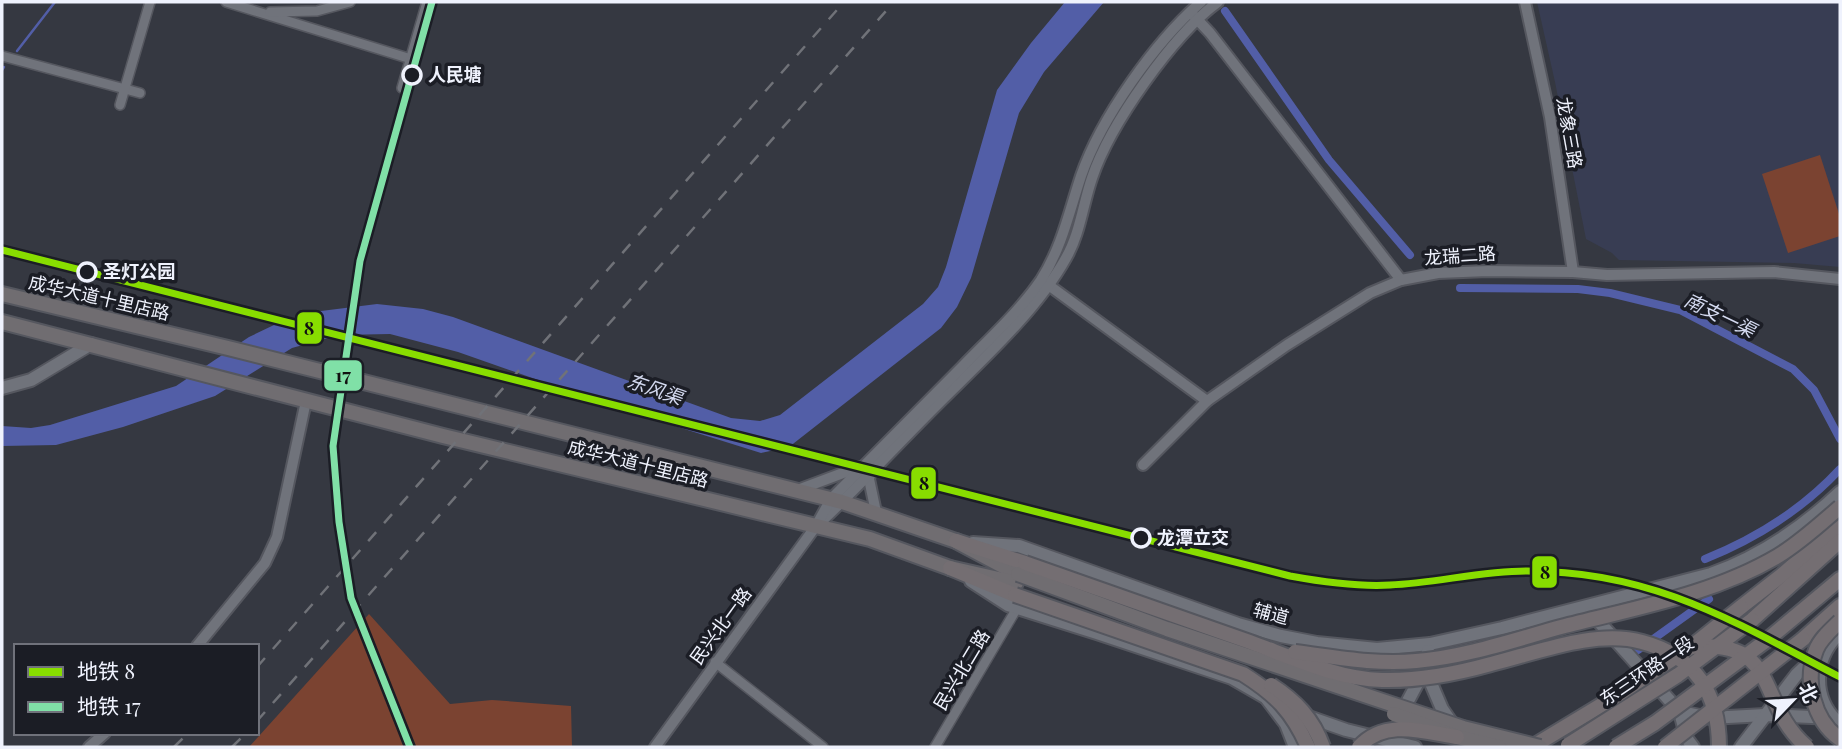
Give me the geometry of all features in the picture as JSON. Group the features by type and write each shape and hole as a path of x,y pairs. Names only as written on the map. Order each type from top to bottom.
{"highway":[{"path":"1270,649 1390,663 1417,662 1458,655 1700,590 1730,579 1778,556 1808,535 1840,507"},
{"path":"1532,747 1691,647 1782,575 1840,524"},
{"path":"956,541 1018,585 1269,684 1290,697 1317,730 1323,747"},
{"name":"东三环路一段","path":"1566,746 1678,675 1731,636 1840,541"},
{"path":"950,568 1270,649 1350,676 1378,680 1408,680 1455,673 1577,642 1612,639 1639,641 1667,652 1696,673 1714,705 1719,723 1719,747"},
{"path":"1616,747 1720,677 1840,579"},
{"path":"1665,747 1803,639 1840,606"},
{"path":"1840,621 1816,648 1810,672 1815,707 1823,722 1840,739"},
{"path":"1691,647 1712,645 1732,648 1748,657 1763,677 1790,732 1807,747"},
{"path":"1243,674 1268,690 1286,708 1308,747"},
{"path":"1359,747 1375,735 1397,728 1462,742"}],"main road":[{"name":"成华大道十里店路","path":"2,294 836,501 876,512 956,541"},
{"path":"2,322 91,344"},
{"name":"成华大道十里店路","path":"91,344 306,401 870,539 950,568"},
{"path":"2,388 31,380 91,344"},
{"name":"辅道","path":"956,541 1019,546 1238,624 1281,636 1317,643 1377,649 1430,644 1712,574 1735,565 1802,527 1840,492"},
{"path":"1018,585 1245,684 1267,699 1314,719 1385,744 1415,747"},
{"path":"1018,585 1462,742 1499,747"},
{"path":"1018,585 1167,629 1463,728 1541,747"},
{"path":"1586,607 1680,712 1687,739 1693,747"},
{"path":"1741,747 1797,674 1837,636"},
{"path":"1836,721 1824,703 1819,686 1819,669 1822,656 1837,636"},
{"path":"1385,744 1425,669 1430,644"},
{"path":"1425,669 1442,709 1462,742"},
{"path":"1267,699 1286,724 1295,747"},
{"path":"1680,712 1710,718 1765,715 1836,721"}],"street":[{"path":"120,105 150,2"},
{"path":"226,2 411,59"},
{"path":"251,9 306,12 350,2"},
{"path":"402,88 427,2"},
{"path":"1193,16 1201,2"},
{"path":"1193,16 1218,2"},
{"name":"龙象三路","path":"1525,2 1550,117 1573,272"},
{"path":"1193,16 1219,44 1401,279"},
{"name":"民兴北一路","path":"655,747 836,501 1044,282 1058,251 1082,175 1101,132 1151,56 1193,16"},
{"path":"2,56 140,93"},
{"name":"龙瑞二路","path":"1143,465 1208,401 1297,338 1370,293 1401,279 1438,273 1488,271 1607,275 1774,272 1840,279"},
{"path":"1044,282 1208,401"},
{"path":"199,644 265,563 277,537 306,401"},
{"path":"795,491 868,468 876,512"},
{"name":"民兴北二路","path":"934,747 1018,585"},
{"path":"715,662 823,747"},
{"path":"89,747 103,735"}],"shaded area":[{"path":"1537,2 1840,2 1840,267 1794,263 1619,260 1612,253 1586,239"},
{"path":"1820,155 1840,217 1840,236 1788,253 1762,174"},
{"path":"369,614 450,704 492,700 571,706 572,747 249,747"}],"water":[{"path":"1065,2 1104,2 1044,72 1019,113 971,278 957,307 941,328 789,447 761,453 627,411 458,352 390,334 339,335 292,348 215,396 123,427 56,445 2,446 2,426 31,428 50,425 176,386 249,337 274,325 313,312 377,304 423,309 453,317 731,418 760,421 780,415 923,304 938,287 997,90"}],"waterway":[{"path":"17,51 55,2"},
{"name":"南支一渠","path":"1225,11 1329,160 1410,255"},
{"name":"南支一渠","path":"1460,288 1578,289 1610,293 1680,310 1793,369 1814,390 1840,439"},
{"name":"南支一渠","path":"1705,559 1778,522 1840,469"},
{"name":"南支一渠","path":"1638,650 1709,599"}],"railway":[{"path":"259,665 844,2"},
{"path":"259,719 894,2"},
{"path":"174,747 186,735"},
{"path":"232,747 244,735"}],"metro line":[{"name":"17","path":"410,747 351,598 339,522 333,446 360,261 432,2"},
{"name":"8","path":"2,250 1290,576 1340,584 1378,585 1527,571 1572,573 1614,580 1691,603 1840,677"}],"place":[{"name":"人民塘","path":"412,75"},
{"name":"圣灯公园","path":"87,272"},
{"name":"龙潭立交","path":"1141,538"}],"water label":[{"name":"东风渠","path":"655,389"}]}
